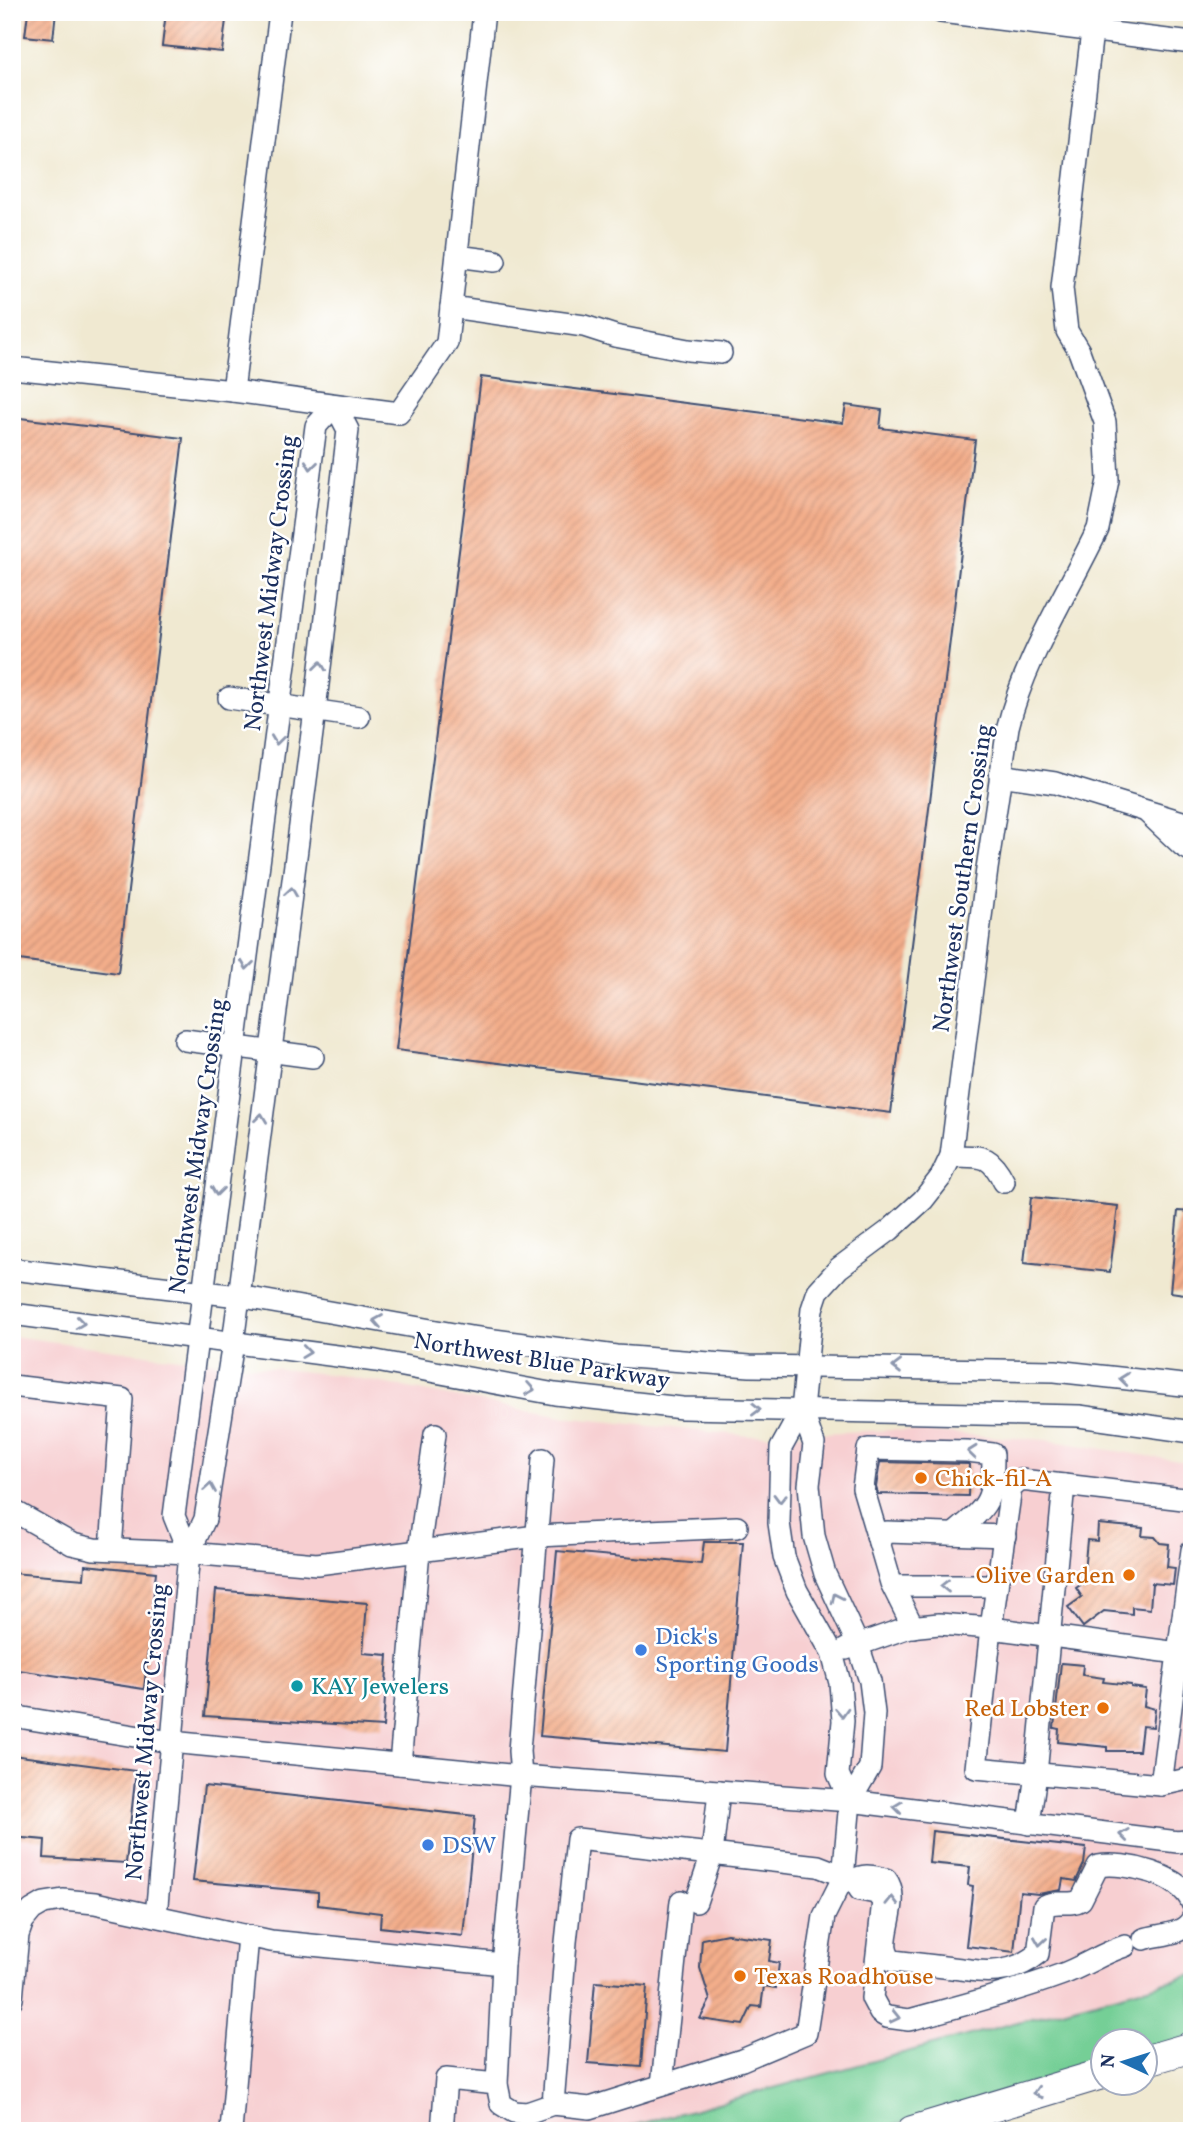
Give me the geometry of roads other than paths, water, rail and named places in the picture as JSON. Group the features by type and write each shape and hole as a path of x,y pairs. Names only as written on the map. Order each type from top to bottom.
{"highway":[{"path":"1158,2057 1192,2047"},
{"path":"912,2131 1088,2078"}],"street":[{"path":"233,391 280,12"},
{"path":"12,368 233,391 399,413 447,343 484,12"},
{"path":"942,12 996,16 1192,43"},
{"name":"Northwest Southern Crossing","path":"848,1879 850,1801 838,1774 844,1721 840,1683 832,1653 797,1591 784,1557 779,1523 781,1448 802,1410 812,1309 818,1291 839,1268 890,1230 923,1200 941,1177 951,1156 1000,775 1013,707 1097,529 1108,480 1105,422 1079,351 1067,331 1062,288 1093,31"},
{"path":"457,256 495,261"},
{"path":"451,307 584,326 615,336 721,354"},
{"name":"Northwest Midway Crossing","path":"156,1916 189,1553 205,1519 233,1342 315,710 348,429 335,405 316,426 174,1516 189,1553"},
{"path":"229,698 359,717"},
{"path":"1000,775 1055,783 1192,825"},
{"path":"1147,811 1183,846 1192,851"},
{"path":"185,1040 313,1057"},
{"path":"951,1156 985,1158 996,1166 1004,1182"},
{"name":"Northwest Blue Parkway","path":"12,1269 238,1296 471,1337 616,1356 750,1366 1055,1371 1192,1386"},
{"name":"Northwest Blue Parkway","path":"12,1314 376,1361 555,1394 682,1408 1079,1416 1192,1433"},
{"path":"12,1386 122,1399 111,1549"},
{"name":"Northwest Southern Crossing","path":"802,1410 814,1444 809,1485 814,1536 825,1574 858,1646 870,1681 874,1713 870,1767 850,1801"},
{"path":"400,1764 419,1551 435,1434"},
{"path":"914,1627 893,1586 863,1488 868,1449 993,1454 993,1486 984,1509 954,1534"},
{"path":"543,1459 519,1751 521,1776 503,1964 497,2084 501,2104 513,2112 527,2113 553,2104 590,2108 742,2060 806,2033 824,1916 848,1879 863,1875 886,1879 891,1886 893,1908 885,1943 888,1958 892,1961 991,1972 1026,1964 1038,1954 1044,1906 1050,1902 1070,1904 1081,1900 1098,1866 1107,1864 1129,1867 1160,1875 1182,1888 1192,1903"},
{"path":"1192,1500 1021,1480 1011,1488 991,1628 976,1768 1161,1785 1192,1778"},
{"path":"1029,1824 1064,1485"},
{"path":"12,1510 72,1544 94,1549 189,1553 317,1564 537,1536 737,1527"},
{"path":"879,1542 887,1532 1004,1536"},
{"path":"1161,1785 1192,1550"},
{"path":"893,1586 997,1586"},
{"path":"832,1653 914,1627 939,1624 991,1628 1178,1653"},
{"path":"12,1716 171,1742 521,1776 850,1801 1178,1842 1192,1840"},
{"path":"662,2085 689,1902 712,1854 719,1791"},
{"path":"553,2104 577,1839 818,1866 848,1879 860,1890 876,1893 883,1901 872,1998 880,2013 895,2019 909,2020 1060,1975 1134,1942 1179,1931 1192,1919"},
{"path":"12,1999 18,1935 23,1921 32,1910 44,1903 63,1900 95,1903 271,1941 503,1964"},
{"path":"231,2131 248,1936"},
{"path":"442,2131 446,2079 497,2084"}],"place":[{"name":"Chick-fil-A","path":"921,1478"},
{"name":"Olive Garden","path":"1129,1575"},
{"name":"Dick's Sporting Goods","path":"641,1650"},
{"name":"KAY Jewelers","path":"297,1686"},
{"name":"Red Lobster","path":"1103,1708"},
{"name":"DSW","path":"428,1845"},
{"name":"Texas Roadhouse","path":"740,1976"}]}
